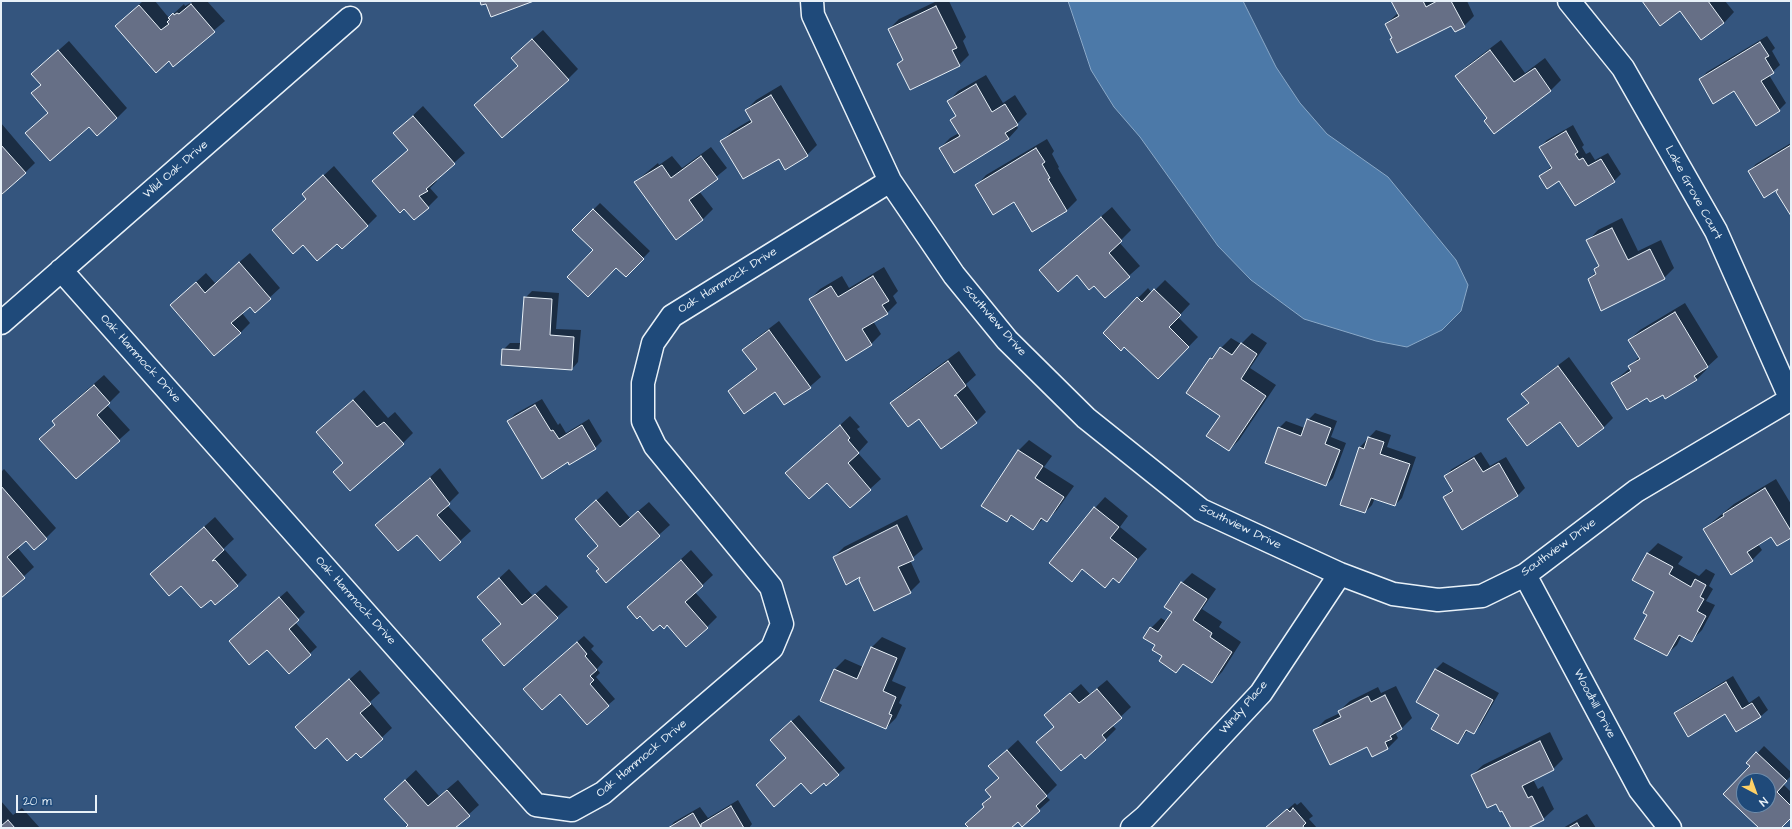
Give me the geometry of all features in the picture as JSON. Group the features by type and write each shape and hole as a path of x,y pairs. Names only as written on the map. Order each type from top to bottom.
{"street":[{"name":"Southview Drive","path":"812,1 813,15 890,181 954,275 1007,340 1086,418 1201,510 1340,574 1393,594 1438,600 1482,596 1524,575 1636,491 1791,399"},
{"name":"Lake Grove Court","path":"1569,1 1623,68 1716,231 1791,399"},
{"name":"Wild Oak Drive","path":"1,323 350,18"},
{"name":"Oak Hammock Drive","path":"61,270 536,805 572,810 603,794 772,648 782,624 771,587 656,446 644,420 643,383 653,343 672,316 890,181"},
{"name":"Windy Place","path":"1144,824 1261,692 1340,574"},
{"name":"Woodhill Drive","path":"1524,575 1640,790 1670,828"}],"water":[{"path":"1068,1 1243,1 1276,67 1300,103 1327,134 1388,177 1456,260 1468,285 1461,311 1442,330 1407,347 1376,341 1304,319 1251,280 1218,246 1140,137 1114,107 1091,70"}],"building":[{"path":"480,1 534,1 491,17 486,4 481,5"},
{"path":"1391,1 1423,1 1426,7 1437,1 1451,1 1465,27 1455,32 1451,26 1397,53 1385,24 1399,16"},
{"path":"1642,1 1708,1 1724,23 1701,40 1680,11 1660,26"},
{"path":"191,4 215,32 173,67 169,61 156,73 115,26 139,5 161,30 169,24 167,22 170,19 168,18 173,13 174,15 177,13 179,14"},
{"path":"936,6 957,48 952,50 960,66 910,90 897,64 903,60 888,29"},
{"path":"532,39 569,80 502,138 474,105 518,66 511,58"},
{"path":"1760,42 1769,56 1765,58 1774,73 1761,81 1780,111 1756,126 1734,91 1713,104 1699,79"},
{"path":"58,50 117,118 97,136 89,127 50,161 25,133 48,113 31,93 41,85 31,74"},
{"path":"1490,50 1514,82 1535,68 1551,91 1494,134 1484,121 1487,118 1455,76"},
{"path":"976,84 992,112 1005,104 1018,125 1005,133 1009,139 954,173 939,148 960,136 950,120 956,116 947,101"},
{"path":"771,95 808,156 785,170 779,159 743,179 720,141 752,122 745,110"},
{"path":"413,116 455,164 426,189 428,191 419,196 429,208 414,220 404,209 400,213 372,181 408,150 393,133"},
{"path":"1566,131 1578,152 1575,154 1579,160 1583,158 1588,166 1601,159 1615,182 1575,206 1559,181 1547,189 1539,176 1552,168 1539,147"},
{"path":"1,145 26,173 1,195"},
{"path":"1791,145 1791,216 1776,192 1778,189 1764,198 1748,171"},
{"path":"1036,148 1045,162 1042,164 1050,178 1048,179 1067,211 1032,232 1014,202 993,215 975,185"},
{"path":"701,156 718,179 689,200 703,220 676,240 634,182 662,165 671,178"},
{"path":"323,175 368,226 342,249 337,244 317,261 303,245 293,254 272,230 306,199 302,194"},
{"path":"593,209 644,259 626,277 616,268 588,297 567,277 593,250 572,230"},
{"path":"1101,217 1122,241 1109,253 1130,277 1105,298 1094,286 1089,290 1077,275 1058,292 1039,270"},
{"path":"1612,228 1628,260 1650,249 1665,279 1601,311 1588,279 1596,274 1594,269 1599,266 1586,240"},
{"path":"239,262 271,299 255,313 250,307 231,323 241,333 214,356 170,305 196,282 205,293"},
{"path":"873,276 889,301 882,305 888,314 862,329 872,345 846,361 809,299 831,286 838,297"},
{"path":"1154,289 1181,315 1169,327 1189,347 1158,379 1124,347 1121,351 1103,333 1137,297 1142,302"},
{"path":"524,297 552,299 550,335 574,337 572,370 501,365 502,349 520,350"},
{"path":"1675,312 1708,367 1694,376 1697,380 1665,399 1663,395 1650,402 1647,398 1627,410 1611,383 1631,371 1628,366 1640,359 1628,340"},
{"path":"769,330 811,388 784,405 775,392 744,414 728,391 757,369 742,350"},
{"path":"1241,343 1257,354 1241,379 1266,396 1229,451 1206,436 1220,416 1186,393 1210,358 1212,359 1220,347 1232,355"},
{"path":"948,361 966,386 954,396 956,395 977,423 941,449 919,419 908,427 890,403"},
{"path":"1558,366 1604,428 1578,447 1560,422 1527,446 1507,419 1529,403 1521,394"},
{"path":"94,385 110,403 97,415 120,441 76,479 39,439 55,425 52,421"},
{"path":"353,400 377,427 384,422 404,444 350,491 333,472 343,463 316,432"},
{"path":"535,405 551,431 553,430 559,439 582,425 596,449 569,465 568,462 542,479 507,421"},
{"path":"1307,419 1331,428 1325,444 1340,450 1326,486 1265,463 1278,427 1301,436"},
{"path":"840,425 850,438 848,440 859,453 848,463 871,490 850,508 827,483 809,499 785,473"},
{"path":"1368,437 1384,442 1380,454 1410,464 1395,506 1371,498 1365,513 1340,505 1359,447 1364,449"},
{"path":"1018,450 1043,466 1035,478 1064,497 1047,522 1041,518 1033,530 1011,515 1007,522 981,506"},
{"path":"1474,458 1483,472 1499,463 1518,496 1462,530 1443,497 1453,491 1444,476"},
{"path":"430,478 450,504 437,515 461,542 440,561 417,535 398,551 375,525"},
{"path":"1,486 47,539 34,550 26,541 7,557 25,578 1,598"},
{"path":"1765,488 1791,531 1791,538 1777,546 1771,537 1747,552 1753,561 1731,575 1703,529 1724,516 1723,514"},
{"path":"596,500 620,527 638,511 660,536 606,583 596,571 599,569 587,556 598,546 575,519"},
{"path":"1094,507 1119,527 1110,538 1137,559 1119,583 1113,578 1105,588 1082,569 1072,582 1049,563"},
{"path":"897,525 914,560 898,567 911,593 874,611 859,580 860,577 846,585 833,557"},
{"path":"204,527 224,550 212,561 215,560 238,586 215,605 211,600 201,608 181,586 169,596 150,574"},
{"path":"1647,553 1673,567 1669,574 1691,587 1695,579 1706,585 1700,597 1704,599 1697,611 1706,616 1692,642 1679,635 1667,656 1634,639 1647,615 1643,613 1654,592 1632,580"},
{"path":"681,560 703,586 685,602 708,628 686,647 667,625 664,629 660,625 653,631 640,616 637,619 627,607"},
{"path":"499,578 522,605 535,594 558,618 504,666 482,640 501,624 477,597"},
{"path":"1181,582 1207,599 1193,620 1212,633 1210,637 1232,652 1212,683 1183,664 1176,673 1159,661 1162,656 1152,650 1155,645 1143,638 1150,627 1158,632 1172,612 1164,607"},
{"path":"279,597 299,620 289,629 311,655 289,674 267,650 249,665 229,641"},
{"path":"577,642 587,654 585,656 597,670 590,676 594,680 590,684 609,706 587,725 560,694 542,710 523,689"},
{"path":"871,647 897,658 883,691 896,697 889,714 892,715 886,729 820,701 834,669 857,679"},
{"path":"1435,669 1493,700 1474,734 1466,730 1458,744 1431,729 1439,715 1416,702"},
{"path":"349,679 371,704 360,713 383,739 361,758 356,753 347,761 327,738 315,749 295,727"},
{"path":"1726,682 1742,709 1752,703 1761,717 1736,732 1725,714 1688,737 1674,713"},
{"path":"1097,689 1122,718 1102,735 1106,740 1085,759 1081,754 1061,771 1036,742 1054,727 1044,715 1070,693 1079,703"},
{"path":"1385,695 1402,729 1390,736 1392,739 1385,742 1388,749 1372,757 1367,747 1330,765 1313,730 1341,717 1338,711 1368,696 1371,702"},
{"path":"791,721 839,775 826,786 824,783 811,794 801,783 774,807 756,785 786,758 770,740"},
{"path":"1540,741 1554,770 1522,786 1528,798 1532,796 1544,820 1528,828 1511,828 1502,811 1500,812 1496,804 1487,808 1471,775"},
{"path":"1007,750 1047,796 1036,806 1040,811 1022,827 1018,822 1011,828 969,828 965,824 984,807 982,804 991,797 985,790 999,778 988,766"},
{"path":"1756,752 1787,781 1777,792 1791,806 1791,818 1781,828 1759,828 1743,813 1776,813 1776,773 1743,773 1750,766 1746,763"},
{"path":"405,780 428,806 447,790 470,816 455,828 405,828 408,825 384,799"},
{"path":"1736,781 1736,806 1723,794"},
{"path":"731,806 744,828 668,828 693,813 701,827 701,824"},
{"path":"1293,808 1306,823 1303,826 1304,828 1265,828 1287,809 1290,812"},
{"path":"8,820 15,828 1,828 1,826"},
{"path":"1577,823 1580,828 1568,828"}]}
